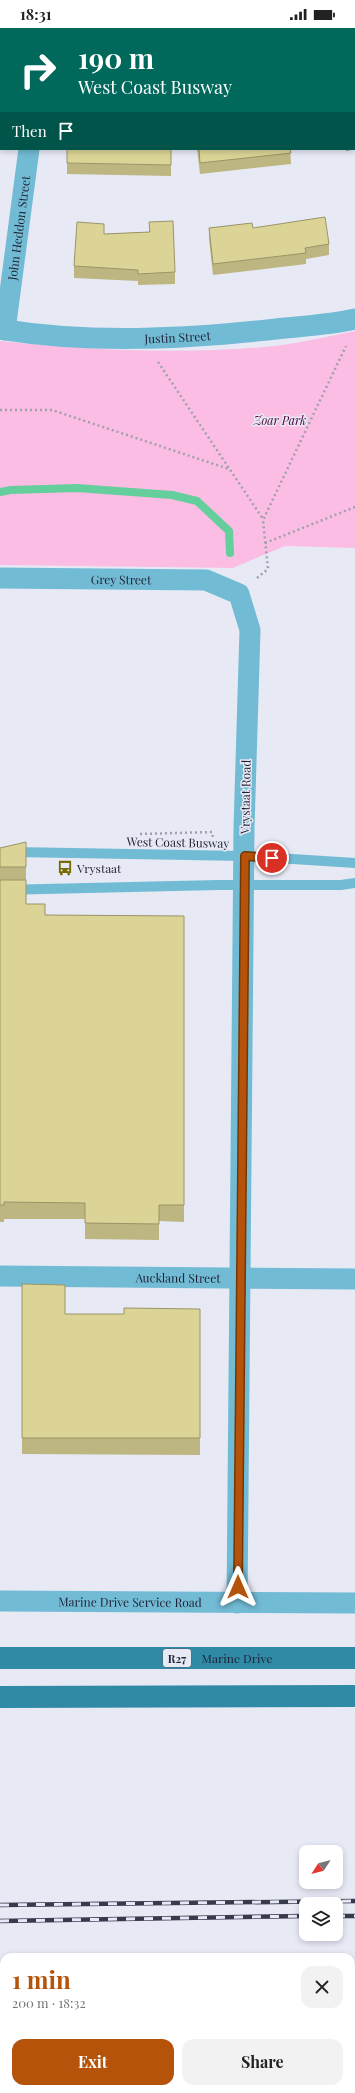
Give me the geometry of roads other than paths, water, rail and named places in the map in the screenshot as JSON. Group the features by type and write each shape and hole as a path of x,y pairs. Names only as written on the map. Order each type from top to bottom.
{"main road":[{"name":"Marine Drive","path":"0,1658 355,1658"},
{"path":"0,1697 355,1696"}],"street":[{"name":"John Heddon Street","path":"3,330 28,150"},
{"name":"Justin Street","path":"3,330 74,339 150,338 220,335 355,319"},
{"name":"Grey Street","path":"0,578 206,580 239,594"},
{"name":"Vrystaat Road","path":"238,1603 245,856 250,630 239,594"},
{"name":"Auckland Street","path":"0,1276 355,1279"},
{"name":"Marine Drive Service Road","path":"0,1601 355,1603"}],"lane":[{"name":"West Coast Busway","path":"0,854 14,852 245,856 355,863"},
{"path":"0,890 341,886 355,883"}],"waterway":[{"path":"0,492 11,490 77,488 172,495 197,501 229,531 230,553"}],"railway":[{"path":"0,1905 355,1901"},
{"path":"0,1921 299,1916"},
{"path":"343,1916 355,1916"}],"place":[{"name":"Vrystaat","path":"65,868"}],"park label":[{"name":"Zoar Park","path":"280,420"}]}
